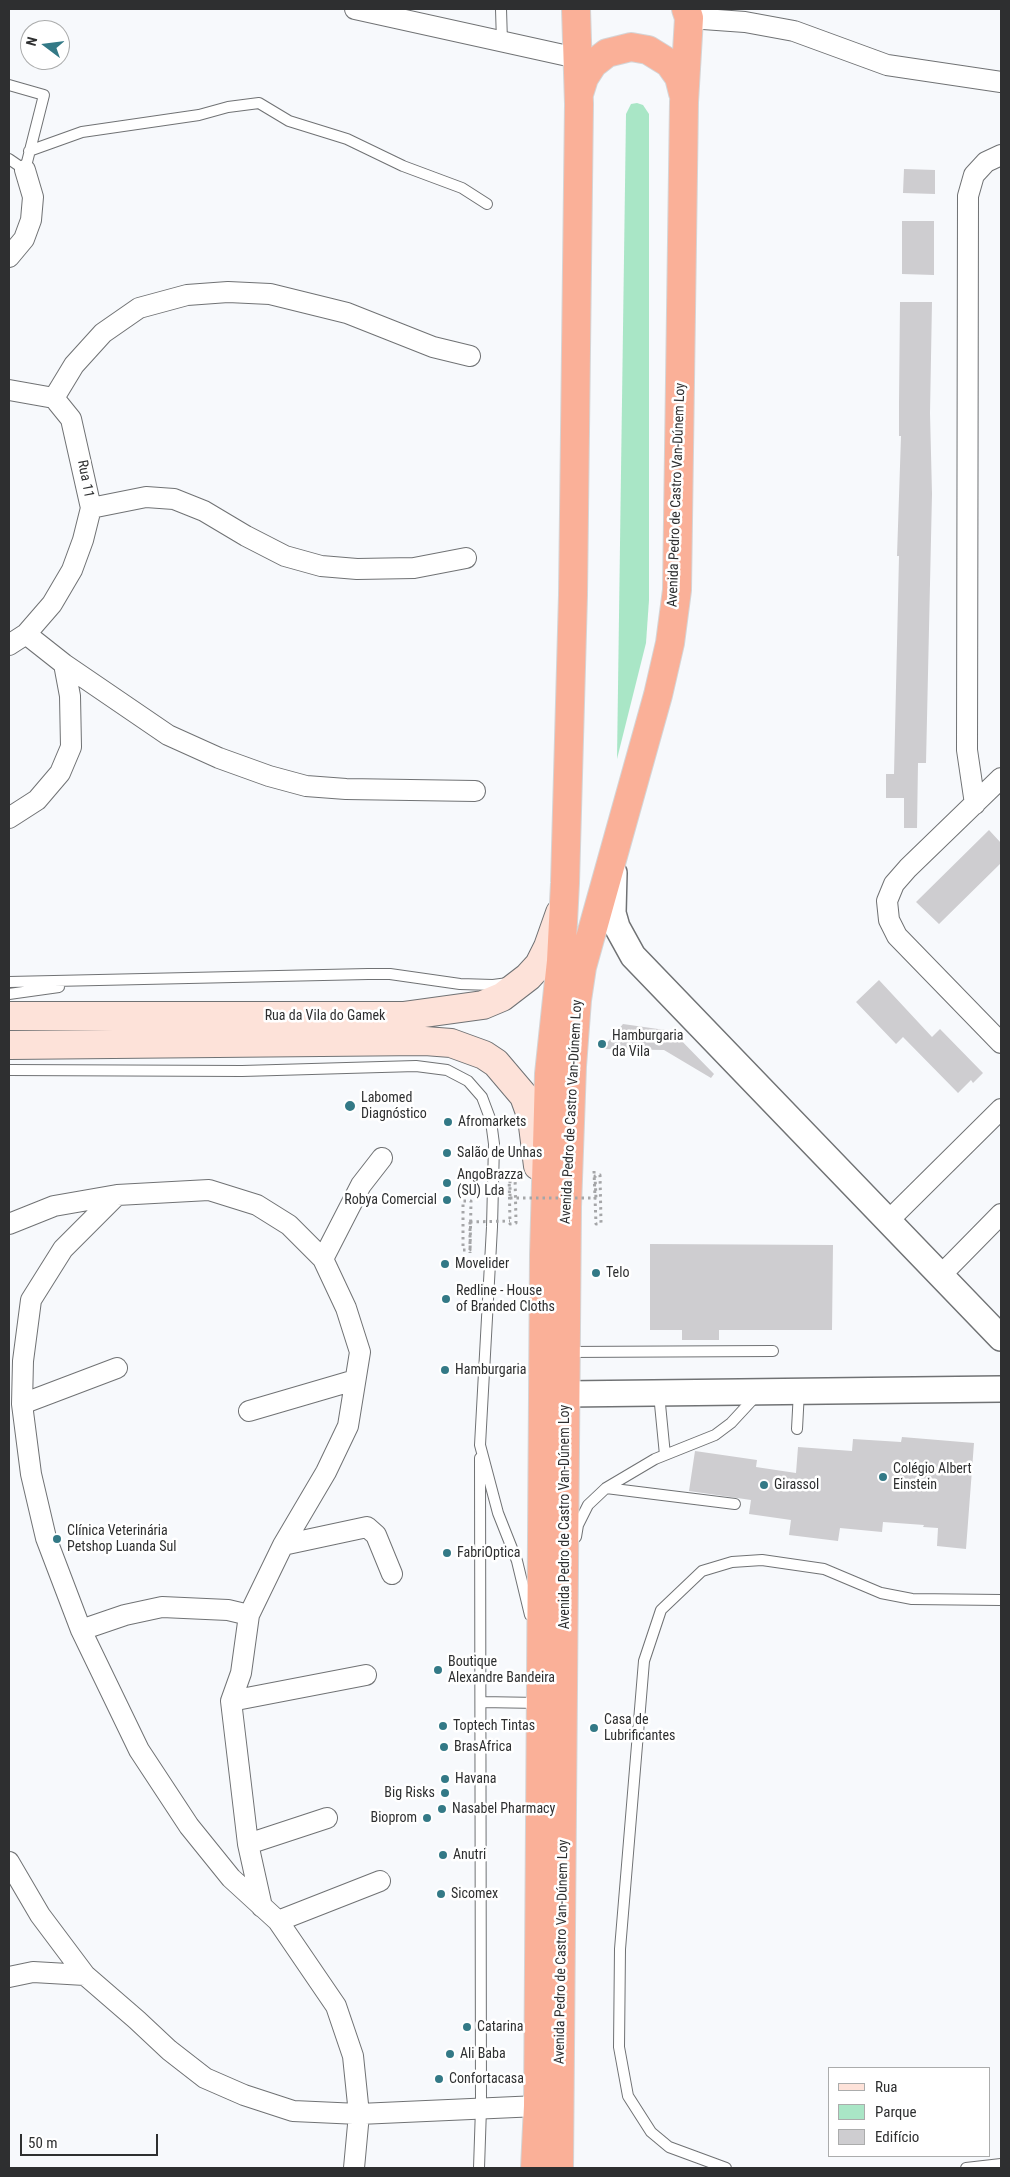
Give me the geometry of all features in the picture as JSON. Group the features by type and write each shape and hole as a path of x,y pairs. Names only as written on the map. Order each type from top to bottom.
{"highway":[{"name":"Avenida Pedro de Castro Van-Dúnem Loy","path":"535,2168 538,2106 544,1255 537,1195 561,961 565,883 573,595 578,104 576,9"},
{"name":"Avenida Pedro de Castro Van-Dúnem Loy","path":"559,2168 567,1188 577,1000 590,935 658,695 670,643 677,590 680,490 684,102 688,13"},
{"path":"578,104 580,86 593,64 607,53 631,47 648,50 669,63 682,85 684,102"}],"main road":[{"name":"Rua da Vila do Gamek","path":"14,1010 98,1016 403,1016 483,1005 502,997 528,978 539,965 556,927 565,883"},
{"name":"Rua da Vila do Gamek","path":"9,1045 425,1040 451,1043 484,1055 496,1063 524,1096 532,1118 538,1153 537,1195"}],"street":[{"path":"355,9 577,58"},
{"path":"688,13 794,32 887,65 1001,82"},
{"path":"975,804 967,750 968,196 974,176 986,162 1001,155"},
{"path":"9,257 24,239 31,220 33,198 21,160"},
{"path":"9,390 54,398 74,365 103,333 139,308 187,295 228,292 270,294 347,313 433,347 470,356"},
{"name":"Rua 11","path":"9,645 26,634 52,604 72,570 84,540 91,508 71,419 54,398"},
{"path":"91,508 146,497 174,499 204,511 285,556 321,566 356,569 414,568 466,558"},
{"path":"26,634 64,664 168,735 218,758 269,776 306,786 346,789 475,791"},
{"path":"9,818 37,800 60,773 70,747 70,696 64,664"},
{"path":"1001,778 908,868 894,884 887,901 889,920 897,936 1001,1043"},
{"path":"622,819 614,873 613,913 617,927 633,956 1001,1338"},
{"path":"889,1220 1001,1109"},
{"path":"323,1259 361,1185 382,1158"},
{"path":"9,1224 54,1206 117,1194 209,1190 257,1205 289,1225 323,1259 346,1308 360,1352 348,1426 326,1472 283,1545 250,1616 242,1672 231,1701 248,1844 262,1907"},
{"path":"117,1194 63,1249 31,1300 23,1361 22,1404 31,1474 46,1538 81,1630 138,1750 189,1826 231,1878 278,1921 336,2006 353,2056 359,2114 354,2168"},
{"path":"941,1275 1001,1214"},
{"path":"22,1404 117,1368"},
{"path":"249,1411 355,1380"},
{"path":"566,1394 1001,1389"},
{"path":"283,1545 367,1528 376,1535 392,1574"},
{"path":"81,1630 125,1615 162,1607 228,1610 250,1616"},
{"path":"231,1701 366,1675"},
{"path":"248,1844 327,1818"},
{"path":"9,1862 40,1915 85,1975 169,2050 205,2078 244,2095 294,2111 359,2114 538,2106"},
{"path":"278,1921 380,1882"},
{"path":"9,1977 33,1972 85,1975"}],"lane":[{"path":"501,9 502,42"},
{"path":"9,86 44,95 21,160"},
{"path":"21,160 82,132 199,115 228,106 259,103 288,121 347,140 403,166 462,188 487,204"},
{"path":"9,982 390,974 460,984 493,986 528,978"},
{"path":"9,994 99,981"},
{"path":"9,1070 242,1071 416,1066 447,1070 468,1081 482,1097 491,1121 494,1144 492,1227 480,1445 481,2108 479,2168"},
{"path":"566,1352 773,1352"},
{"path":"564,1627 578,1525 588,1505 606,1488 665,1455 715,1435 732,1422 753,1397 764,1392"},
{"path":"798,1429 799,1392"},
{"path":"659,1393 665,1455"},
{"path":"480,1445 498,1513 517,1561 541,1670"},
{"path":"606,1488 735,1504"},
{"path":"726,2168 669,2147 651,2132 628,2096 619,2047 620,1949 644,1661 661,1610 702,1571 732,1562 762,1560 824,1569 881,1593 912,1599 1001,1600"},
{"path":"481,1702 540,1703"},
{"path":"966,2168 1001,2164"}],"path":[{"path":"509,1171 510,1221"},
{"path":"537,1195 515,1175 510,1176 510,1198 537,1195 596,1198 595,1176 600,1175 601,1223 596,1224 594,1171"},
{"path":"470,1253 470,1201 463,1201 463,1250 470,1250 470,1222 510,1221 510,1224 516,1223 537,1195"}],"green space":[{"path":"631,104 643,105 649,114 649,600 646,643 617,759 626,114"}],"building":[{"path":"904,169 935,170 935,194 903,193"},
{"path":"902,221 934,221 934,275 902,274"},
{"path":"900,302 932,302 930,413 932,494 926,763 918,763 917,828 904,828 904,798 886,798 886,774 894,774 899,556 897,556 901,436 899,436"},
{"path":"989,830 1001,843 1001,863 939,924 916,902"},
{"path":"879,980 932,1037 940,1029 983,1073 973,1083 971,1080 958,1093 903,1037 896,1044 856,1002"},
{"path":"623,1024 672,1031 714,1074 711,1078 664,1050 602,1049"},
{"path":"650,1244 833,1245 832,1330 719,1330 719,1340 682,1340 682,1330 650,1330"},
{"name":"Colégio Albert Einstein","path":"902,1437 974,1443 966,1549 937,1546 938,1528 923,1527 924,1525 883,1522 882,1532 840,1528 838,1541 789,1535 791,1520 749,1514 751,1500 689,1491 695,1451 757,1460 756,1467 796,1473 798,1447 852,1451 853,1439 901,1442"}],"place":[{"name":"Hamburgaria da Vila","path":"602,1044"},
{"name":"Labomed Diagnóstico","path":"350,1106"},
{"name":"Afromarkets","path":"448,1122"},
{"name":"Salão de Unhas","path":"447,1153"},
{"name":"AngoBrazza (SU) Lda","path":"447,1183"},
{"name":"Robya Comercial","path":"447,1200"},
{"name":"Movelider","path":"445,1264"},
{"name":"Telo","path":"596,1273"},
{"name":"Redline - House of Branded Cloths","path":"446,1299"},
{"name":"Hamburgaria","path":"445,1370"},
{"name":"Colégio Albert Einstein","path":"883,1477"},
{"name":"Girassol","path":"764,1485"},
{"name":"Clínica Veterinária Petshop Luanda Sul","path":"57,1539"},
{"name":"FabriOptica","path":"447,1553"},
{"name":"Boutique Alexandre Bandeira","path":"438,1670"},
{"name":"Toptech Tintas","path":"443,1726"},
{"name":"Casa de Lubrificantes","path":"594,1728"},
{"name":"BrasAfrica","path":"444,1747"},
{"name":"Havana","path":"445,1779"},
{"name":"Big Risks","path":"445,1793"},
{"name":"Nasabel Pharmacy","path":"442,1809"},
{"name":"Bioprom","path":"427,1818"},
{"name":"Anutri","path":"443,1855"},
{"name":"Sicomex","path":"441,1894"},
{"name":"Catarina","path":"467,2027"},
{"name":"Ali Baba","path":"450,2054"},
{"name":"Confortacasa","path":"439,2079"}]}
